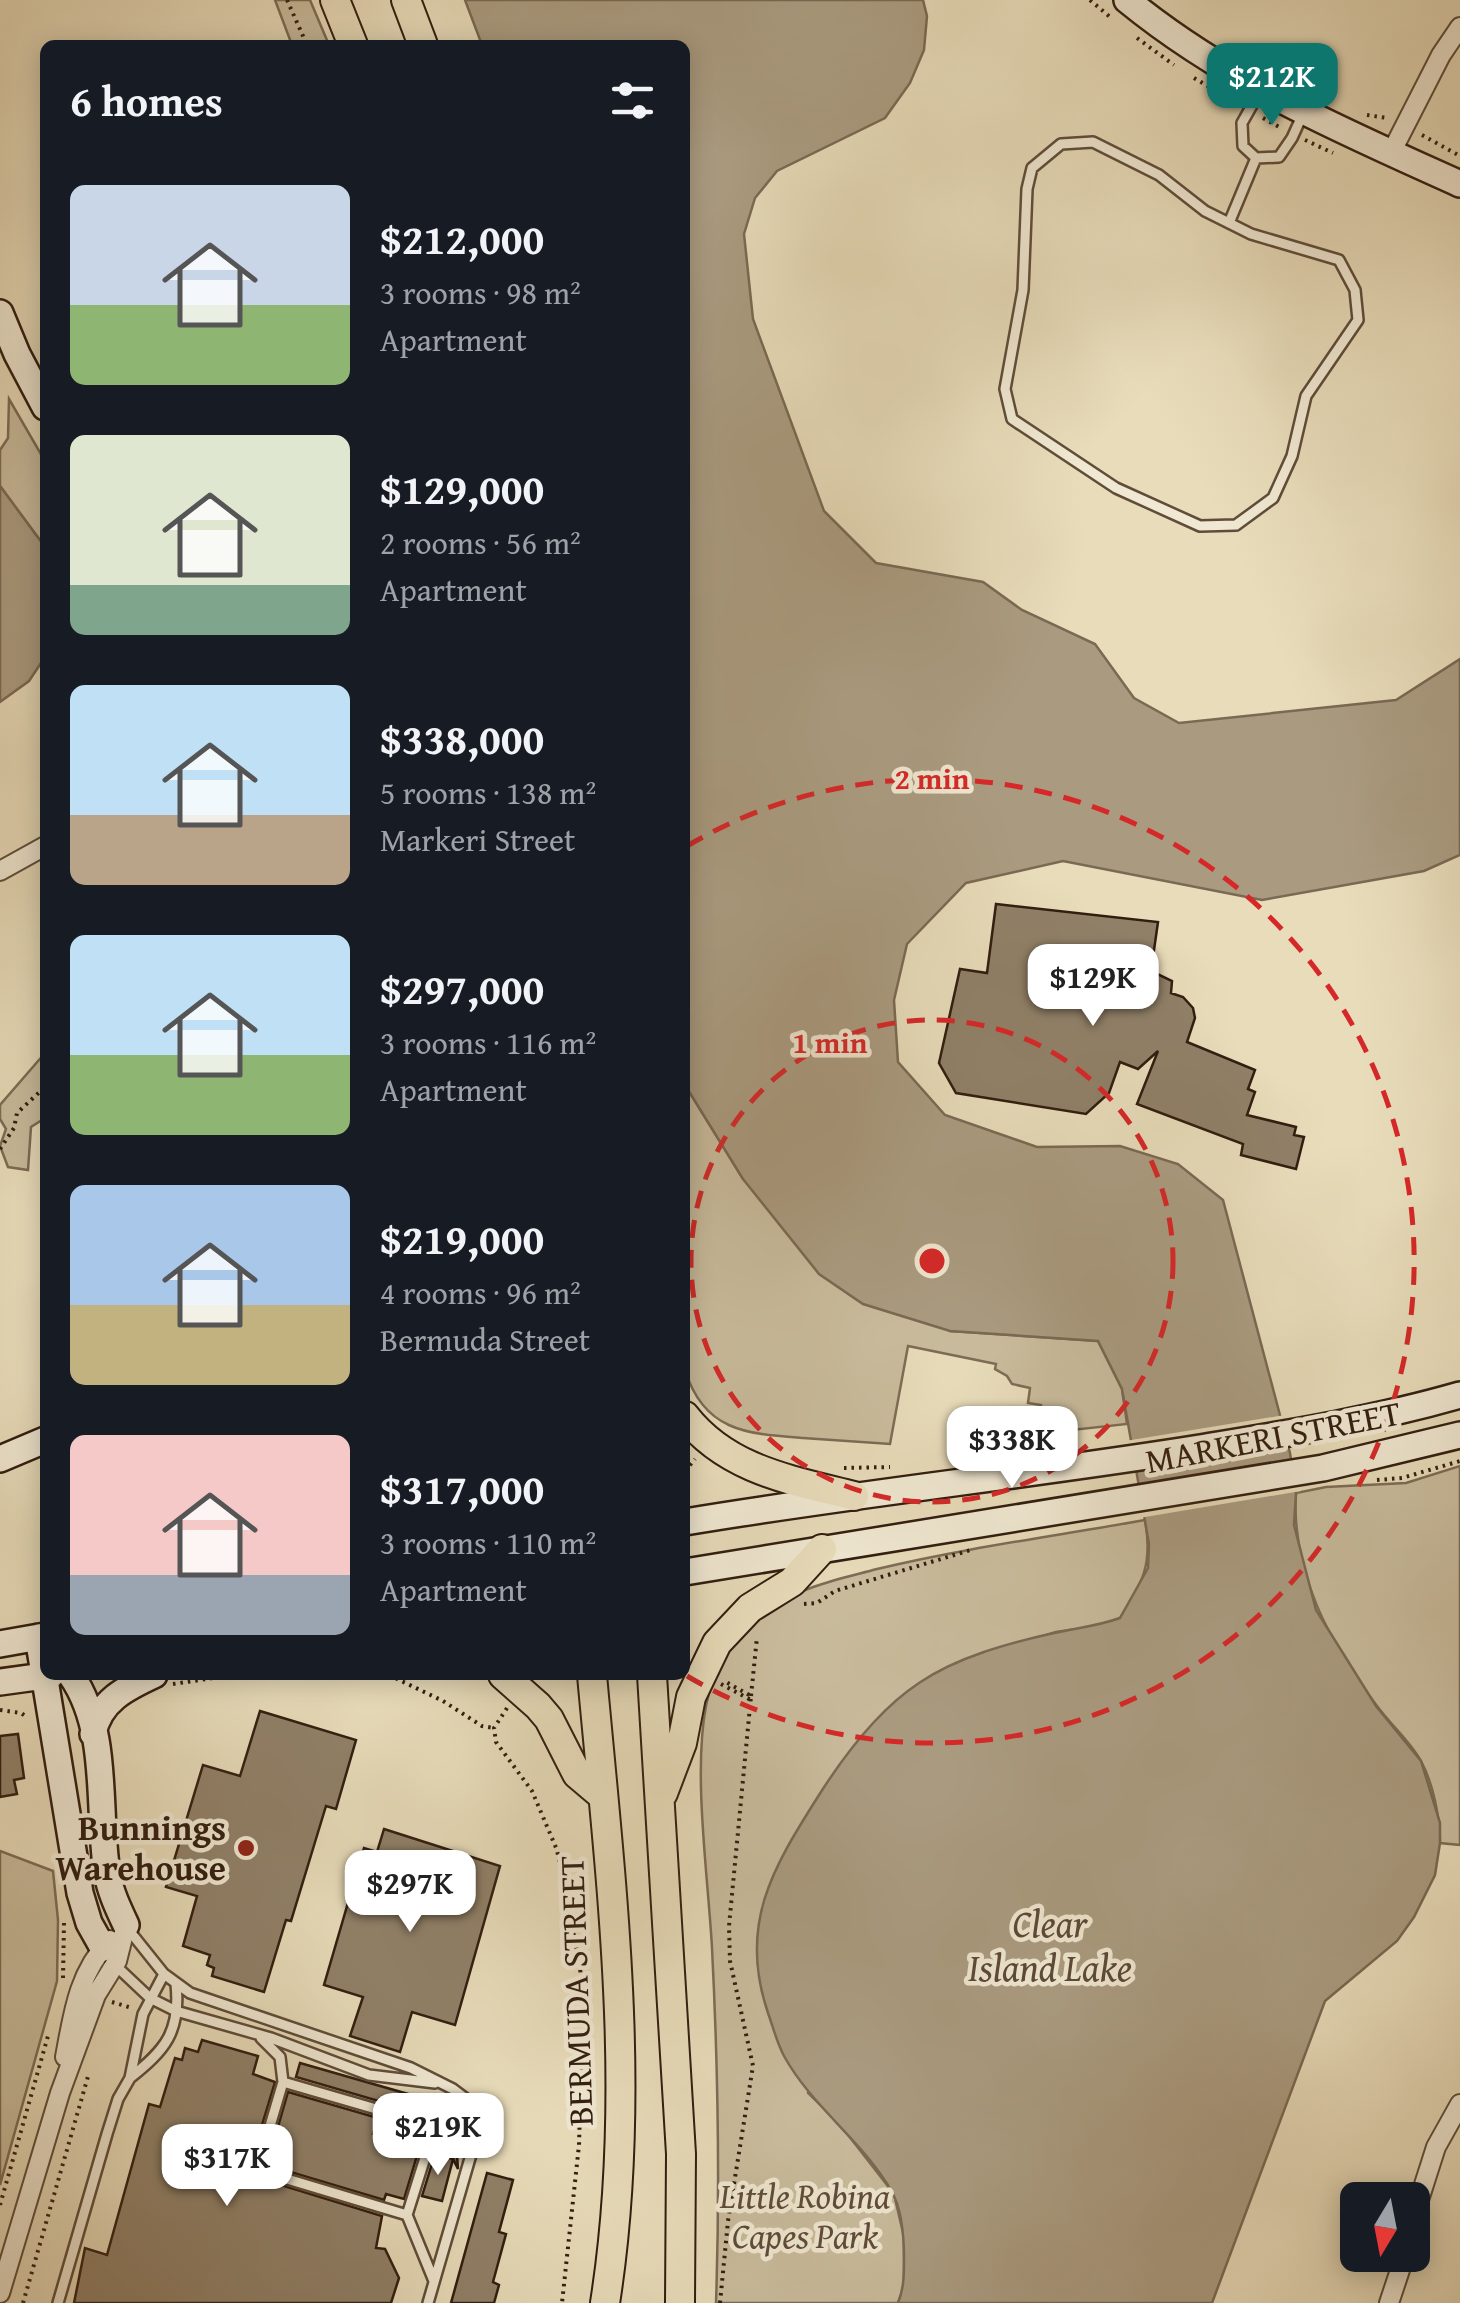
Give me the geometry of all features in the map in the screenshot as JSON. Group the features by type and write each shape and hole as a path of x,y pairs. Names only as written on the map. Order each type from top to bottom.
{"main road":[{"path":"334,0 351,40"},
{"path":"406,0 422,40"},
{"path":"1126,0 1259,104 1294,122 1391,152 1460,184"},
{"path":"0,313 16,354 40,398"},
{"name":"MARKERI STREET","path":"690,1521 1314,1430 1460,1395"},
{"path":"690,1421 719,1448 768,1474 854,1496"},
{"name":"MARKERI STREET","path":"690,1571 1323,1468 1460,1435"},
{"path":"0,1459 40,1442"},
{"path":"660,1802 682,1742 692,1698 717,1643 750,1608 792,1582 822,1548"},
{"path":"0,1644 40,1640"},
{"path":"0,1682 40,1677"},
{"path":"49,1680 82,1903 109,1956"},
{"path":"74,1680 88,1706 105,1810 107,1872 126,1925"},
{"path":"93,1734 98,1714 109,1702 146,1680"},
{"name":"BERMUDA STREET","path":"592,1680 618,1945 622,2054 617,2192 604,2303"},
{"path":"652,1680 681,2154 680,2303"},
{"path":"508,1687 538,1706 549,1719 577,1774 603,1796"},
{"path":"65,1800 84,1786 97,1760"}],"street":[{"path":"1391,152 1441,55 1460,27"},
{"path":"0,870 40,849"},
{"path":"1,2283 60,2092 79,1988 109,1956 126,1925"},
{"path":"1425,2182 1436,2146 1460,2104"},
{"path":"1388,2303 1399,2272"}],"lane":[{"path":"1259,104 1242,123 1242,146 1256,158 1278,158 1292,138 1294,122"},
{"path":"1093,142 1122,154 1229,223 1251,234 1340,260 1354,290 1358,320 1306,396 1292,456 1274,498 1236,524 1200,526 1116,488 1012,419 1005,388 1023,290 1027,190 1032,168 1061,144 1093,142"},
{"path":"1229,223 1256,158"},
{"path":"126,1925 176,1984 219,2006 417,2071 464,2095 473,2104 477,2134 428,2303"},
{"path":"109,1956 150,1998 176,2011 255,2034 369,2075 440,2084"},
{"path":"58,2303 112,2116 130,2078 135,2044 150,1998 164,1974"},
{"path":"130,2078 164,2048 176,2011 176,1984"},
{"path":"255,2034 280,2058 283,2082 257,2170 407,2215"},
{"path":"283,2082 421,2122 428,2129 429,2145 407,2215 434,2282"}],"path":[{"path":"287,0 304,40"},
{"path":"1259,104 1294,122"},
{"path":"1356,110 1405,126 1460,156"},
{"path":"0,1149 14,1128 18,1113 40,1092"},
{"path":"832,1468 894,1467"},
{"path":"797,1604 817,1603 835,1592 981,1547"},
{"path":"720,2303 728,2221 753,2066 730,1962 729,1926 754,1654 761,1630"},
{"path":"712,1675 751,1696"},
{"path":"399,1680 482,1726 494,1728"},
{"path":"508,1687 494,1728 498,1749 532,1791 557,1850 580,1966 583,2004 579,2145 562,2303"},
{"path":"103,1998 134,2009"},
{"path":"106,2012 110,2001"},
{"path":"0,2205 52,2021"},
{"path":"24,2303 90,2070"}],"green space":[{"path":"275,0 310,0 327,40 290,40"},
{"path":"9,399 40,452 40,540 0,486 0,450 8,438"},
{"path":"40,1059 40,1121 31,1127 28,1170 8,1167 0,1146 6,1129 0,1119 0,1105"},
{"path":"690,1093 743,1179 950,1331 1098,1341 1122,1389 1127,1424 1045,1433 1041,1405 1028,1403 1030,1388 1012,1384 995,1369 996,1364 908,1346 890,1444 747,1431 716,1418 693,1391"},
{"path":"1460,1466 1460,1845 1440,1843 1435,1801 1421,1761 1382,1713 1329,1632 1300,1551 1296,1493 1326,1487 1406,1483"},
{"name":"Little Robina Capes Park","path":"1145,1520 1147,1561 1135,1594 1120,1618 1098,1626 1056,1632 957,1663 808,2093 838,2122 894,2194 904,2237 904,2287 898,2303 716,2303 716,2037 701,1762 706,1706 721,1663 759,1617 783,1600 822,1584 943,1555"},
{"path":"0,1851 53,1871 58,1920 57,1981 0,2185"}],"water":[{"name":"Clear Island Lake","path":"465,0 923,0 927,16 924,50 910,83 885,118 777,171 755,198 744,234 753,319 824,511 876,563 983,582 1022,610 1095,644 1134,698 1179,723 1396,700 1460,659 1460,855 1424,871 1262,900 1063,861 966,883 907,944 894,1000 898,1062 945,1115 1037,1147 1120,1146 1178,1164 1223,1200 1290,1453 1296,1493 1294,1525 1316,1610 1376,1706 1421,1761 1440,1823 1435,1875 1414,1917 1397,1941 1325,2001 1212,2303 898,2303 904,2251 902,2224 892,2192 867,2156 795,2074 768,2013 757,1952 765,1899 787,1848 851,1749 904,1694 950,1666 1019,1641 1120,1618 1148,1568 1149,1544 1122,1389 1098,1341 950,1331 863,1304 819,1274 743,1179 690,1093 690,40 480,40"},
{"path":"0,486 40,540 40,664 29,681 0,702"}],"pier":[{"path":"1285,1415 1293,1444 1130,1471 1125,1441"},
{"path":"1296,1460 1301,1491 1139,1518 1133,1487"}],"building":[{"path":"996,904 1158,922 1151,971 1172,981 1171,993 1183,997 1193,1008 1195,1018 1187,1042 1255,1070 1248,1089 1255,1092 1247,1115 1296,1127 1294,1135 1304,1137 1296,1169 1241,1155 1243,1144 1137,1104 1158,1051 1138,1069 1120,1062 1109,1093 1086,1114 956,1093 939,1063 960,969 987,973"},
{"name":"Bunnings Warehouse","path":"260,1711 356,1740 336,1809 326,1806 291,1921 286,1920 264,1992 212,1976 214,1968 207,1965 210,1955 183,1946 197,1896 166,1887 203,1765 240,1776"},
{"path":"18,1734 24,1778 14,1780 17,1794 0,1797 0,1736"},
{"path":"384,1829 500,1866 455,2025 412,2012 400,2052 350,2036 363,1997 324,1985 364,1848 377,1852"},
{"path":"202,2040 258,2056 253,2074 275,2082 249,2168 252,2176 382,2216 376,2248 385,2249 399,2278 391,2303 74,2303 85,2248 107,2255 149,2104 160,2107 175,2058 182,2060 185,2048 198,2052"},
{"path":"300,2063 422,2098 467,2123 466,2130 455,2127 458,2169 434,2120 296,2077"},
{"path":"288,2092 378,2118 373,2134 419,2149 404,2199 386,2194 384,2200 267,2165"},
{"path":"435,2154 453,2159 442,2201 422,2196"},
{"path":"487,2173 513,2180 499,2232 506,2234 493,2282 499,2285 494,2303 451,2303"}],"place":[{"name":"Bunnings Warehouse","path":"246,1848"}]}
